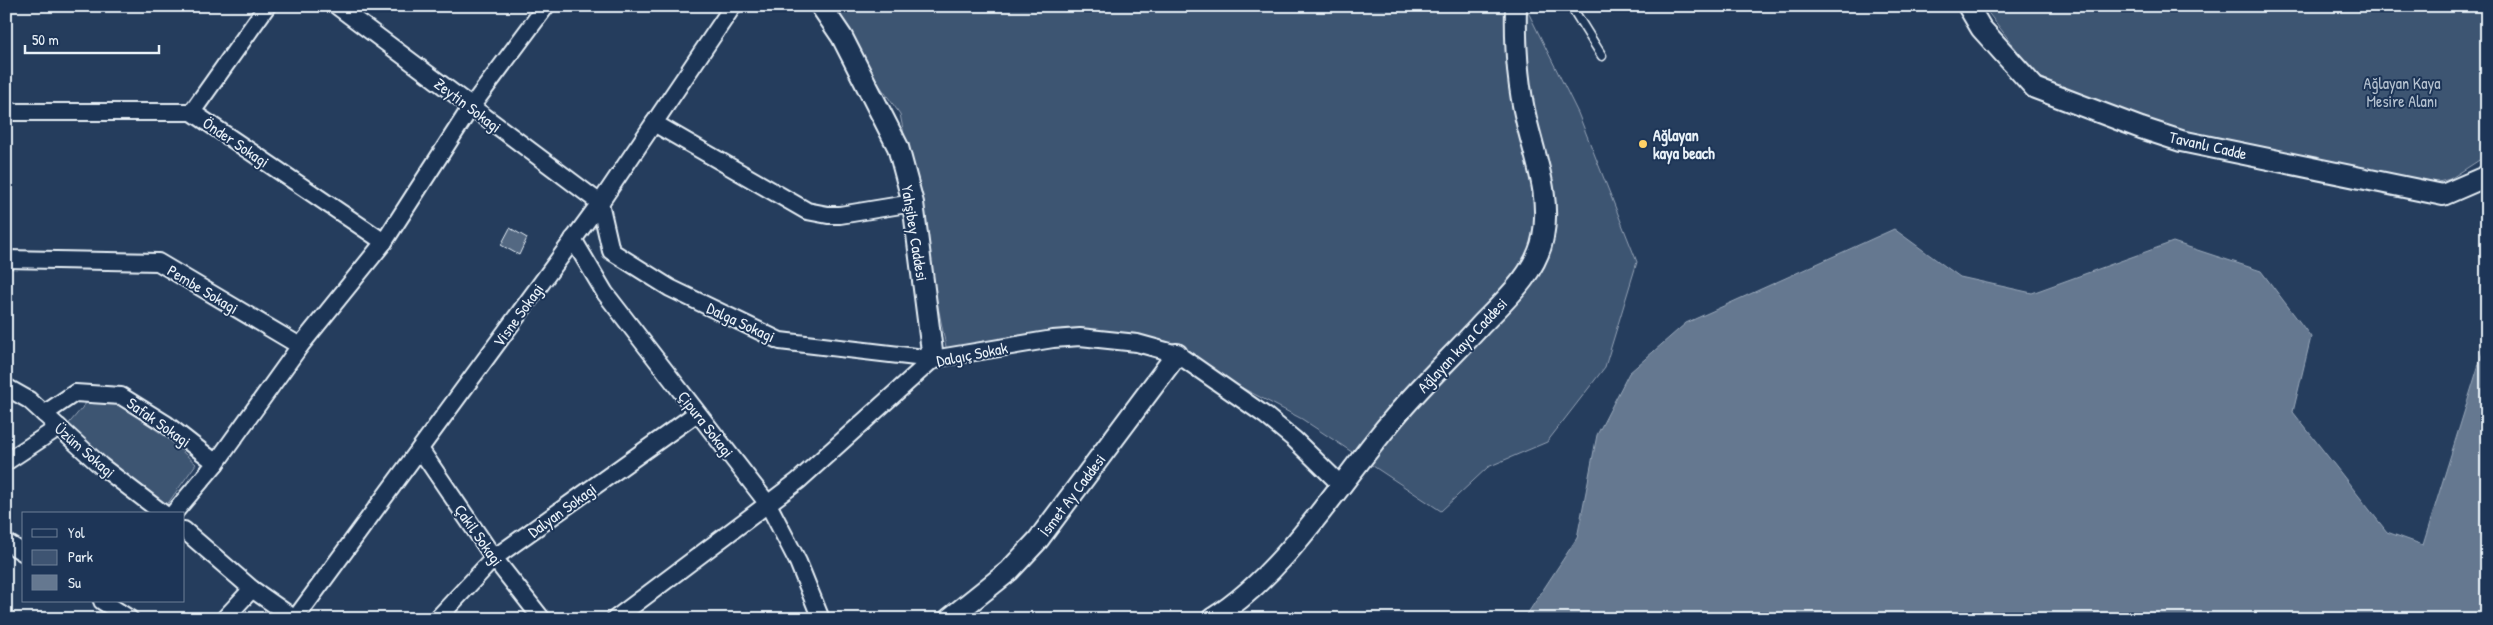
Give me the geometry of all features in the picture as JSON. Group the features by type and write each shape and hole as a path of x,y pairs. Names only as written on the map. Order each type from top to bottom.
{"street":[{"path":"192,112 267,6"},
{"name":"Zeytin Sokagi","path":"337,6 600,203"},
{"path":"175,512 216,463 300,346 384,242 471,107 546,6"},
{"name":"Visne Sokagi","path":"295,619 600,203 733,6"},
{"name":"Yahşibey Caddesi","path":"822,6 842,37 898,147 913,203 933,359"},
{"name":"Ağlayan kaya Caddesi","path":"1212,619 1249,592 1273,569 1389,423 1526,275 1535,260 1543,240 1546,219 1545,194 1518,78 1515,42 1516,6"},
{"name":"Tavanlı Cadde","path":"1968,6 1981,28 2035,88 2141,128 2181,141 2443,195 2487,176"},
{"name":"Önder Sokagi","path":"6,112 192,112 384,242"},
{"path":"654,123 798,207 816,214 840,215 913,203"},
{"name":"Dalga Sokagi","path":"600,203 611,251 670,288 780,340 933,359"},
{"name":"Çipura Sokagi","path":"573,240 606,292 768,504 798,562 822,619"},
{"name":"Pembe Sokagi","path":"6,259 158,262 300,346"},
{"name":"Dalgıç Sokak","path":"615,619 798,482 933,359 1052,339 1080,337 1138,343 1177,354 1266,416 1341,485"},
{"name":"İsmet Ay Caddesi","path":"949,619 1009,571 1038,540 1177,354"},
{"name":"Üzüm Sokagi","path":"6,387 28,400 101,466 161,512"},
{"name":"Safak Sokagi","path":"44,414 75,393 122,396 166,424 216,463"},
{"name":"Dalyan Sokagi","path":"438,619 494,558 697,413"},
{"path":"6,462 59,428"},
{"name":"Çakil Sokagi","path":"420,449 494,558 542,619"},
{"path":"185,531 252,589 295,619"},
{"path":"6,542 22,552"},
{"path":"224,619 252,589"},
{"path":"104,602 130,619"}],"lane":[{"path":"1571,6 1602,56"}],"green space":[{"path":"823,6 1525,6 1578,113 1637,262 1605,367 1547,442 1488,467 1441,511 1302,419 1177,354 1106,338 948,357 900,114"},
{"name":"Ağlayan Kaya Mesire Alanı","path":"1983,6 2487,6 2487,155 2450,179 2431,184 2175,131 2075,93 2036,75"},
{"path":"109,398 165,436 196,464 166,506 66,427 87,402"}],"water":[{"path":"1894,229 1960,277 2032,293 2173,242 2261,271 2311,337 2293,412 2387,532 2423,545 2484,348 2487,347 2487,619 1524,619 1577,538 1597,435 1629,373 1686,323"}],"building":[{"path":"510,228 527,238 519,255 501,245"}],"place":[{"name":"Ağlayan kaya beach","path":"1643,144"}]}
